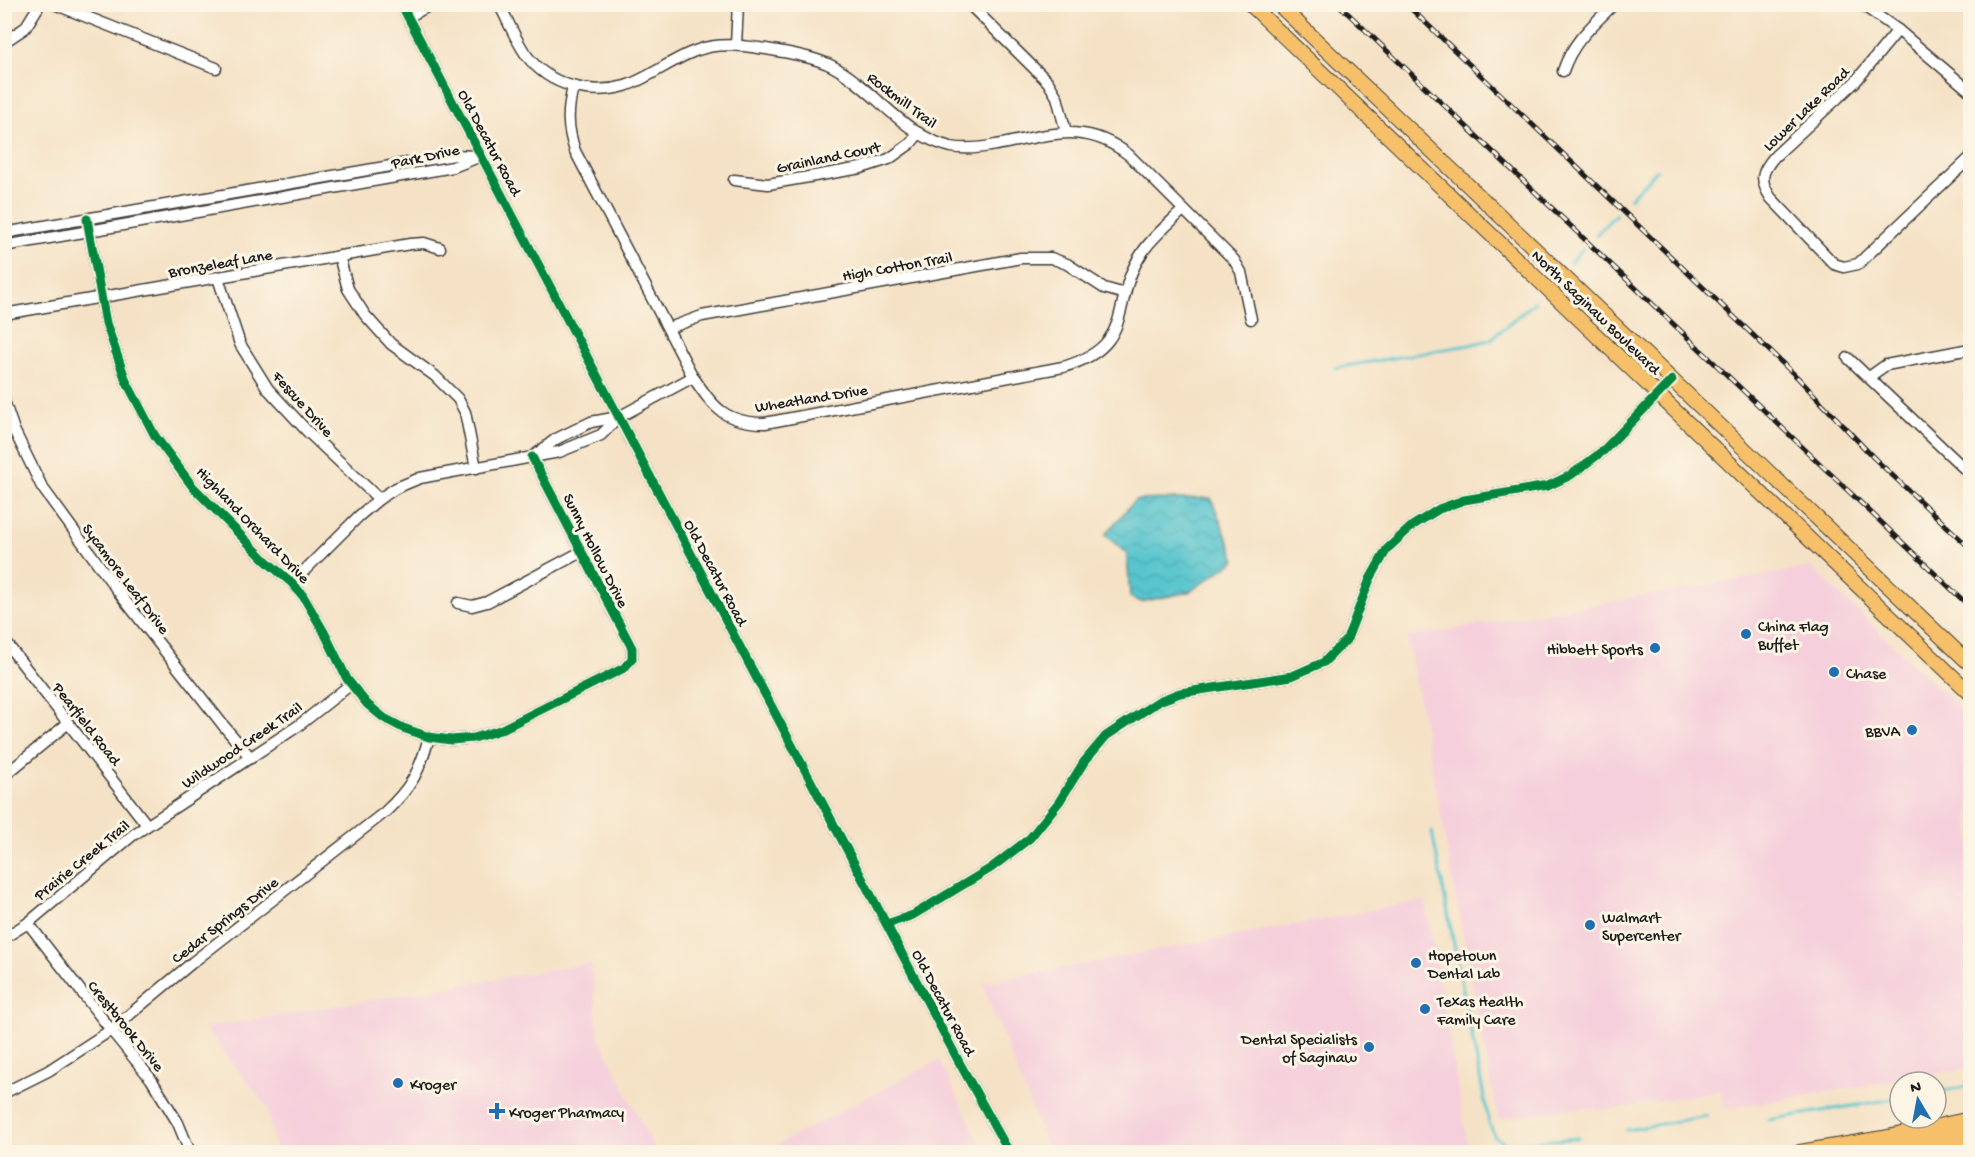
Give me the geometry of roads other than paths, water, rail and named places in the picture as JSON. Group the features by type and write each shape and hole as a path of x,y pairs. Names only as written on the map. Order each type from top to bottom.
{"main road":[{"name":"North Saginaw Boulevard","path":"1250,4 1971,693"},
{"name":"North Saginaw Boulevard","path":"1278,4 1971,664"},
{"path":"1800,1152 1883,1138 1971,1119"},
{"path":"1828,1148 1876,1147 1971,1132"},
{"path":"1924,1152 1971,1144"}],"street":[{"path":"4,42 25,28 40,4"},
{"path":"54,4 216,68"},
{"name":"Old Decatur Road","path":"401,4 1009,1152"},
{"path":"408,17 432,4"},
{"name":"Rockmill Trail","path":"499,4 527,56 539,69 552,78 573,87 589,90 626,85 700,49 736,45 820,61 832,66 849,77 919,134 944,145 967,149 1066,132 1083,133 1101,138 1116,145 1129,155 1234,260 1241,272 1251,319"},
{"path":"736,45 738,4"},
{"path":"969,4 1048,82 1057,97 1066,132"},
{"path":"1563,71 1568,54 1576,42 1614,4"},
{"path":"1861,4 1898,30 1971,91"},
{"name":"Lower Lake Road","path":"1898,30 1855,82 1765,167 1762,177 1764,188 1833,264 1844,267 1858,264 1971,158"},
{"name":"Wheatland Drive","path":"573,87 568,128 575,152 693,376 708,400 726,416 737,420 757,423 1052,370 1079,363 1094,354 1107,342 1118,326 1132,271 1142,253 1183,210"},
{"name":"Grainland Court","path":"734,180 768,184 861,168 895,156 919,134"},
{"name":"Park Drive","path":"4,233 454,155 481,156"},
{"name":"Park Drive","path":"4,246 453,167 481,156"},
{"name":"Highland Orchard Drive","path":"87,219 106,323 126,381 155,436 193,487 265,560 292,583 311,609 350,685 384,718 403,728 429,737 451,740 474,738 500,730 624,668 632,659"},
{"name":"Bronzeleaf Lane","path":"4,314 410,244 424,243 440,248"},
{"path":"339,256 348,289 365,315 391,344 435,376 458,399 465,412 476,468"},
{"name":"High Cotton Trail","path":"669,328 702,315 1021,258 1051,258 1067,264 1104,288 1125,294"},
{"name":"Fescue Drive","path":"218,278 240,344 268,388 307,431 379,499"},
{"path":"1869,377 1886,365 1971,349"},
{"path":"1848,358 1971,474"},
{"path":"292,583 359,516 396,488 420,478 559,452 601,435 619,417 693,376"},
{"path":"887,924 913,915 991,868 1030,837 1059,802 1084,762 1106,736 1159,701 1180,693 1292,676 1324,662 1347,639 1370,579 1387,549 1412,526 1439,509 1464,500 1548,486 1571,475 1603,452 1672,380"},
{"name":"Sycamore Leaf Drive","path":"4,401 14,430 42,487 130,607 251,758"},
{"path":"532,457 556,439 591,422 619,417"},
{"name":"Sunny Hollow Drive","path":"532,457 632,648 632,659"},
{"path":"458,603 472,606 487,602 581,552"},
{"name":"Pearfield Road","path":"4,640 147,825"},
{"name":"Wildwood Creek Trail","path":"147,825 298,726 350,685"},
{"path":"4,776 68,724"},
{"name":"Cedar Springs Drive","path":"4,1093 48,1071 111,1030 393,804 413,781 422,763 429,737"},
{"name":"Prairie Creek Trail","path":"4,938 28,923 80,877 147,825"},
{"name":"Crestbrook Drive","path":"28,923 151,1078 178,1122 190,1152"}],"water":[{"path":"1211,498 1236,560 1189,592 1141,602 1130,597 1127,553 1105,535 1135,500"}],"waterway":[{"path":"1630,198 1657,170"},
{"path":"1596,235 1616,214"},
{"path":"1570,263 1583,249"},
{"path":"1335,368 1490,340 1535,302"},
{"path":"1432,832 1489,1123 1495,1137 1506,1144 1578,1138"},
{"path":"1948,1090 1970,1086"},
{"path":"1768,1120 1888,1100"},
{"path":"1627,1130 1707,1116"}],"railway":[{"path":"1338,4 1970,607"},
{"path":"1406,4 1798,378 1874,458 1970,548"}],"place":[{"name":"China Flag Buffet","path":"1746,634"},
{"name":"Hibbett Sports","path":"1655,648"},
{"name":"Chase","path":"1834,672"},
{"name":"BBVA","path":"1912,730"},
{"name":"Walmart Supercenter","path":"1590,925"},
{"name":"Hopetown Dental Lab","path":"1416,963"},
{"name":"Texas Health Family Care","path":"1425,1009"},
{"name":"Dental Specialists of Saginaw","path":"1369,1047"},
{"name":"Kroger","path":"398,1083"},
{"name":"Kroger Pharmacy","path":"497,1111"}]}
